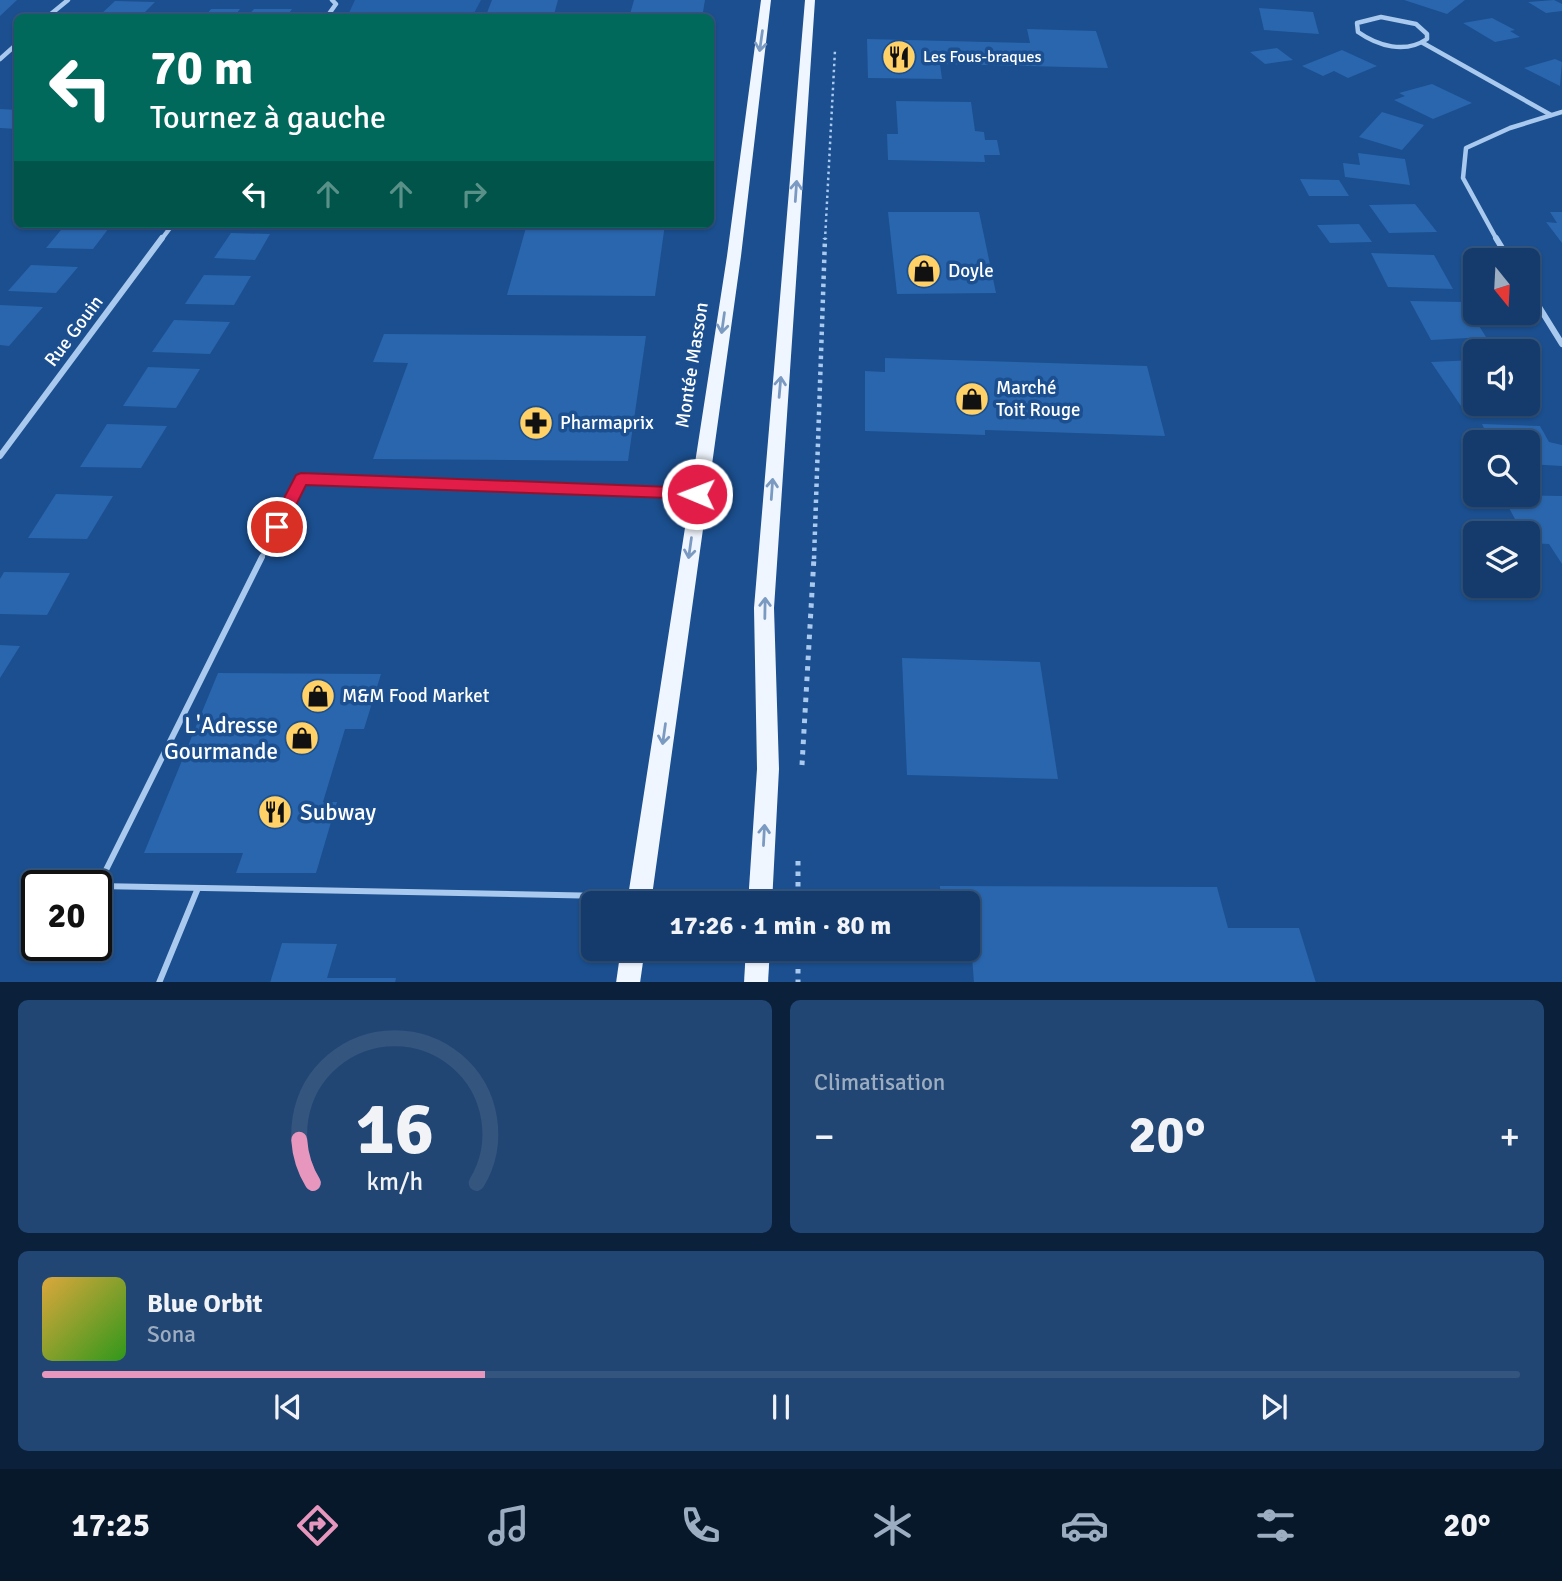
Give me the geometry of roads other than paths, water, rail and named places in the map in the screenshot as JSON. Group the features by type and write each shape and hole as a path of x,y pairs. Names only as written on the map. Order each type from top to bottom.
{"main road":[{"name":"Montée Masson","path":"641,891 734,256 766,0"},
{"path":"761,891 768,769 764,608 810,0"},
{"path":"628,982 631,961"},
{"path":"756,982 757,961"}],"street":[{"path":"51,14 68,0"},
{"path":"329,14 336,4 332,0"},
{"path":"1423,43 1427,34 1405,20 1381,17 1357,23 1358,32 1383,44 1406,47 1423,43 1551,116"},
{"path":"0,59 14,47"},
{"path":"1502,248 1472,201 1462,178 1466,148 1510,128 1562,112"},
{"name":"Rue Gouin","path":"0,456 170,228"},
{"path":"1540,308 1562,344"}],"lane":[{"path":"581,896 98,886 301,479 697,494"},
{"path":"159,982 198,888"}],"place":[{"name":"Les Fous-braques","path":"899,57"},
{"name":"Doyle","path":"924,271"},
{"name":"Marché Toit Rouge","path":"972,399"},
{"name":"Pharmaprix","path":"536,423"},
{"name":"M&M Food Market","path":"318,696"},
{"name":"L'Adresse Gourmande","path":"302,738"},
{"name":"Subway","path":"275,812"}]}
